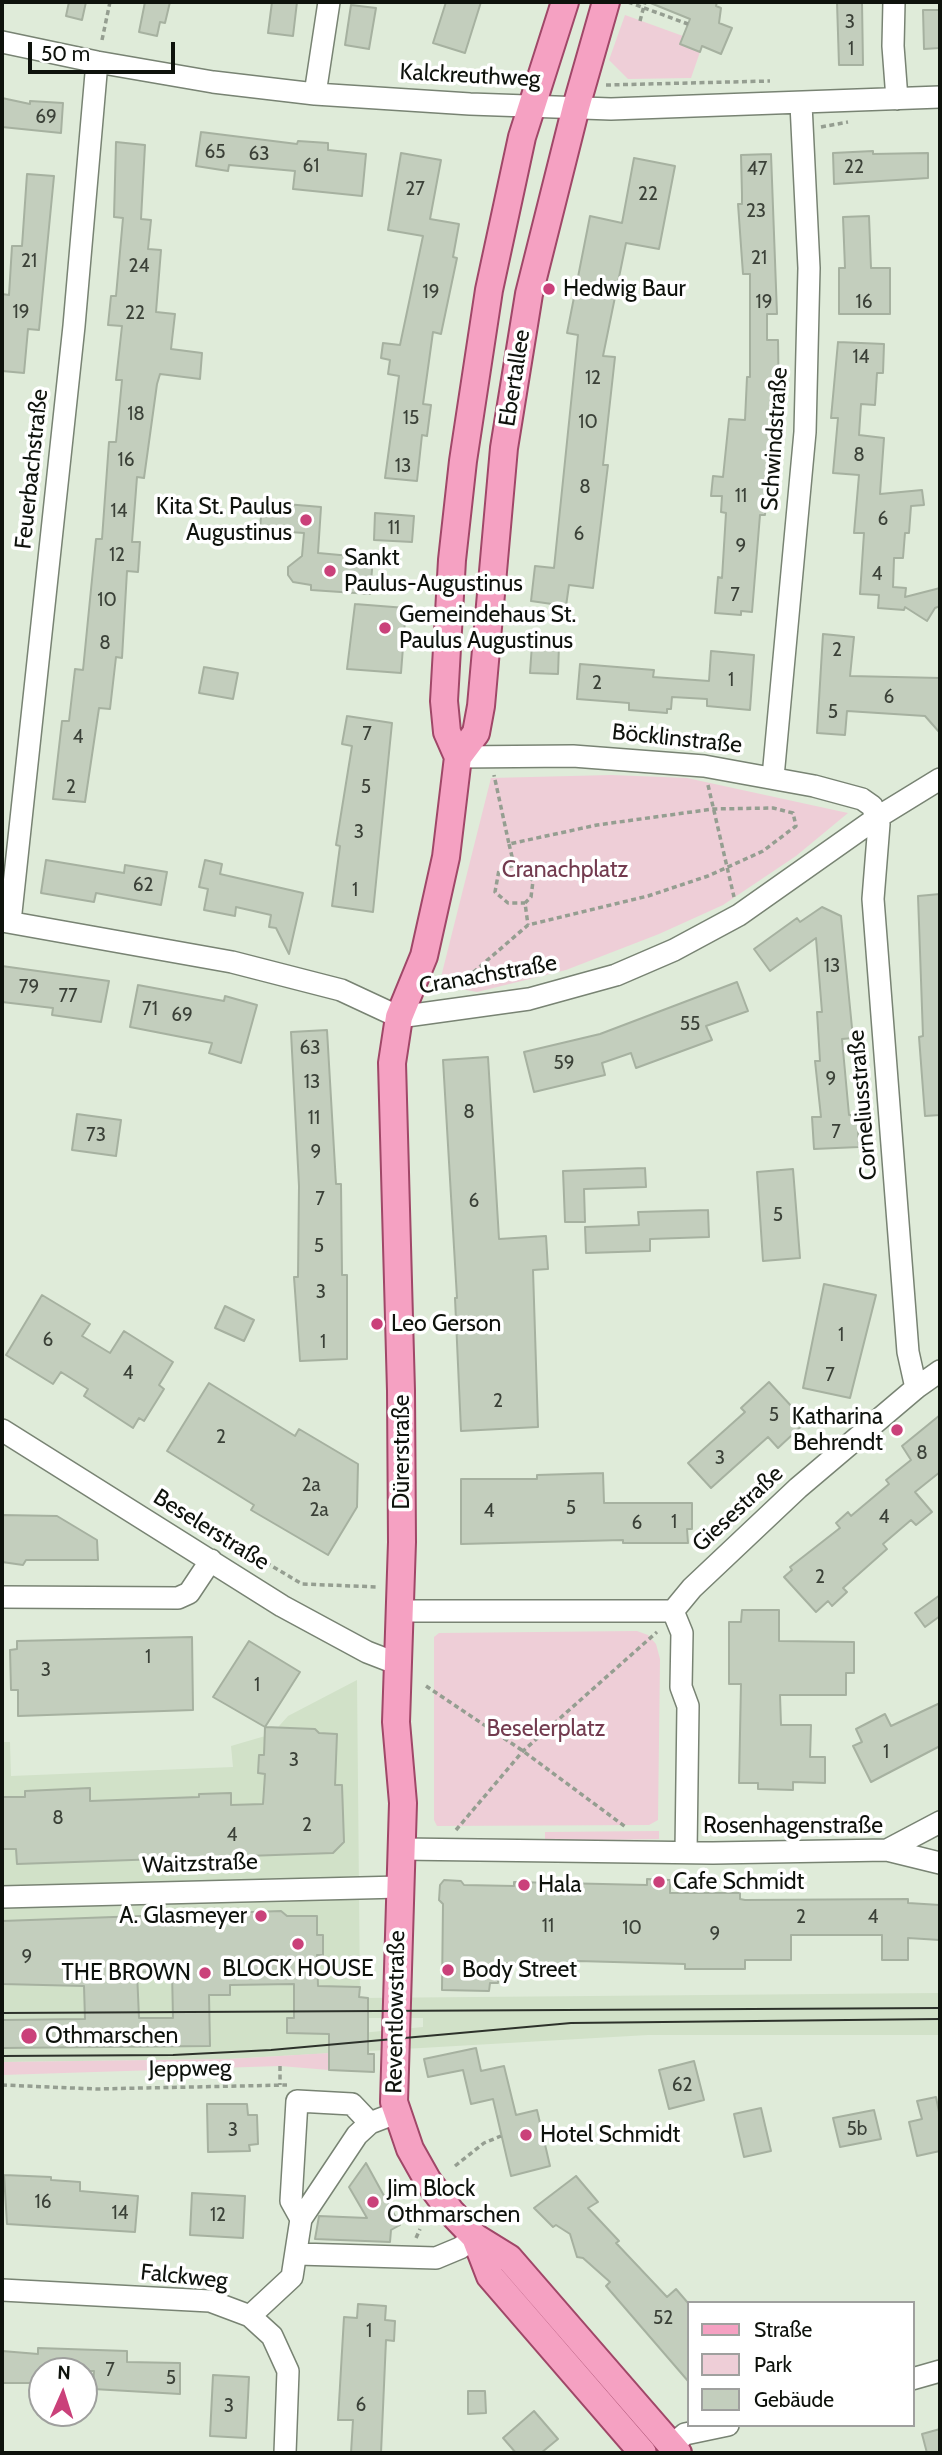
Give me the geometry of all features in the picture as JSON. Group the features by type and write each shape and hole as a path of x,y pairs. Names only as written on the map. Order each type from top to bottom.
{"main road":[{"name":"Ebertallee","path":"458,757 447,732 444,701 452,560 463,461 489,290 532,106 565,2"},
{"name":"Ebertallee","path":"399,1017 424,956 446,857 458,757 476,733 481,706 508,423 529,294 576,107 606,2"},
{"name":"Dürerstraße","path":"399,1017 391,1063 401,1391 400,1611 396,1721 402,1777 400,1887"},
{"name":"Reventlowstraße","path":"400,1887 393,2077 396,2113 410,2149 428,2181 475,2237 491,2276 643,2453"},
{"name":"Reventlowstraße","path":"475,2237 509,2258 675,2449"}],"street":[{"path":"315,94 329,2"},
{"path":"894,2 893,46 897,99"},
{"name":"Kalckreuthweg","path":"2,42 97,62 315,94 576,107 801,104 940,97"},
{"name":"Feuerbachstraße","path":"6,922 74,326 97,62"},
{"name":"Schwindstraße","path":"773,777 805,432 809,268 801,104"},
{"name":"Böcklinstraße","path":"458,757 586,757 704,766 773,777 862,799 872,806 878,817"},
{"name":"Cranachstraße","path":"6,922 232,962 341,990 399,1017 529,999 616,975 674,950 739,915 878,817 940,779"},
{"name":"Corneliusstraße","path":"878,817 873,899 908,1352 916,1388"},
{"name":"Giesestraße","path":"673,1611 692,1588 798,1488 916,1388 940,1371"},
{"name":"Beselerstraße","path":"2,1430 282,1606 367,1652 398,1664"},
{"path":"2,1597 178,1598 189,1593 211,1560"},
{"path":"400,1611 673,1611 682,1633 681,1688 688,1706 686,1852 401,1849"},
{"path":"887,1850 940,1822"},
{"name":"Rosenhagenstraße","path":"686,1852 887,1850 940,1863"},
{"name":"Waitzstraße","path":"2,1897 400,1887"},
{"path":"301,2219 291,2201 298,2101 352,2104 370,2123"},
{"path":"250,2316 292,2277 298,2254 301,2219 357,2135 370,2123 396,2113"},
{"path":"298,2254 436,2258 454,2252 475,2237"},
{"name":"Falckweg","path":"2,2290 210,2301 250,2316 272,2336 288,2371 285,2453"},
{"path":"914,2378 940,2371"},
{"path":"675,2449 685,2434 718,2427"}],"path":[{"path":"102,40 110,2"},
{"path":"626,2 688,24"},
{"path":"640,21 645,2"},
{"path":"599,85 773,81"},
{"path":"704,766 739,915"},
{"path":"493,770 514,865"},
{"path":"450,992 528,925 648,895 727,868 785,837 796,826 793,813 749,807 713,809 597,825 509,844"},
{"path":"514,865 523,867 533,881 531,897 525,903 508,903 495,892 499,870 514,865"},
{"path":"525,903 528,925"},
{"path":"215,1532 302,1584 383,1587"},
{"path":"455,1832 523,1751 658,1632"},
{"path":"426,1686 523,1751 628,1828"},
{"name":"Jeppweg","path":"2,2085 96,2089 291,2085"},
{"path":"455,2166 484,2143 502,2137"}],"shaded area":[{"path":"357,1680 360,1998 940,1993 940,2035 648,2035 229,2059 2,2062 2,1742 10,1742 11,1776 233,1767 231,1746 272,1734 288,1716","holes":["360,2018 423,2018 423,2027 361,2033"]}],"green space":[{"path":"625,15 683,36 680,44 700,52 691,78 628,79 609,60"},
{"name":"Cranachplatz","path":"611,775 687,778 848,813 796,856 723,905 659,934 566,970 477,992 439,985 491,778"},
{"name":"Beselerplatz","path":"637,1631 648,1635 656,1644 660,1659 658,1820 649,1825 437,1826 434,1820 434,1637 439,1633"},
{"path":"659,1831 659,1839 545,1841 545,1832"},
{"path":"329,2053 329,2070 280,2066 2,2075 2,2062 229,2059"}],"building":[{"path":"69,2 86,2 82,20 66,16"},
{"path":"145,2 170,2 165,23 160,22 157,36 139,32"},
{"path":"272,2 297,2 293,36 268,33"},
{"path":"446,2 481,2 465,53 433,43"},
{"path":"648,2 717,2 716,6 721,8 719,23 732,28 721,54 702,46 700,52 680,44 690,19"},
{"path":"837,2 862,2 863,65 839,65"},
{"path":"351,5 376,8 369,49 345,45"},
{"path":"923,10 940,10 940,48 924,49"},
{"path":"2,98 30,104 30,101 63,103 61,133 2,127"},
{"path":"201,132 297,144 298,141 328,143 328,150 366,154 362,196 293,189 295,171 229,165 228,171 196,166"},
{"path":"116,142 145,145 141,219 151,220 148,249 161,250 156,312 175,314 171,349 202,353 200,379 160,374 157,384 144,478 137,477 132,542 140,542 138,572 127,571 122,658 116,657 110,709 99,708 85,802 53,799 62,721 69,721 75,669 83,670 96,539 102,539 109,442 116,442 122,380 116,380 122,326 108,325 111,296 116,296 123,218 114,217"},
{"path":"873,151 873,154 928,153 928,178 834,184 833,153"},
{"path":"401,153 441,160 430,219 459,224 453,257 457,258 441,334 433,332 423,404 431,405 427,436 422,435 417,481 385,478 399,376 388,374 390,360 381,358 383,343 400,345 423,236 388,230"},
{"path":"771,154 777,314 767,314 767,340 778,340 779,408 770,469 768,468 765,515 760,515 752,612 741,611 741,615 715,613 718,577 722,578 726,513 721,512 722,496 711,496 713,476 723,477 729,419 745,420 747,377 750,377 750,274 743,274 738,204 742,204 741,155"},
{"path":"634,158 675,166 659,249 626,243 603,356 615,357 603,465 608,465 593,588 569,585 566,606 531,601 535,566 554,568 578,335 567,333 590,216 622,223"},
{"path":"27,174 54,176 39,330 28,329 24,373 2,371 2,294 9,295 12,246 22,246"},
{"path":"869,216 871,268 890,268 890,314 839,314 839,268 845,268 843,217"},
{"path":"838,342 884,344 883,373 877,373 875,405 861,404 859,435 884,438 880,494 922,490 924,505 911,506 909,533 905,533 903,558 894,558 893,587 906,588 905,597 940,588 940,606 935,608 927,621 905,607 904,610 878,608 879,595 860,594 864,533 854,533 859,475 833,473 838,418 831,418"},
{"path":"262,502 321,507 318,553 373,558 370,594 311,590 311,585 293,582 288,575 288,567 302,556 304,533 260,530"},
{"path":"375,513 414,516 412,542 374,540"},
{"path":"355,604 406,608 401,673 347,669"},
{"path":"823,634 854,637 850,676 940,678 940,733 925,716 847,711 845,735 817,733"},
{"path":"532,644 559,645 558,674 530,673"},
{"path":"711,651 754,655 750,710 707,706 707,699 672,697 671,709 667,709 667,713 629,710 629,703 577,699 580,664 654,670 653,677 709,681"},
{"path":"204,667 238,673 233,699 199,693"},
{"path":"347,716 392,723 373,912 332,906 340,846 336,845 352,746 342,744"},
{"path":"46,860 124,873 125,865 167,872 161,905 96,893 94,902 41,893"},
{"path":"205,860 222,864 220,874 303,893 289,954 276,928 269,927 271,915 236,907 235,916 204,910 208,889 199,887"},
{"path":"940,894 940,1115 925,1116 919,1037 923,1036 918,896"},
{"path":"822,907 841,916 853,1038 842,1039 849,1115 857,1115 859,1147 814,1149 812,1117 821,1117 815,1061 820,1061 817,1012 822,1012 816,938 770,971 754,949 797,918 800,922"},
{"path":"2,966 109,981 101,1022 52,1015 53,1008 2,1002"},
{"path":"737,982 748,1011 706,1026 712,1040 636,1068 631,1053 602,1063 605,1075 534,1092 524,1052 600,1034"},
{"path":"138,985 224,1001 225,996 257,1005 241,1063 209,1053 212,1043 130,1027"},
{"path":"327,1030 336,1184 341,1184 342,1275 347,1275 347,1359 300,1361 294,1277 298,1277 299,1186 291,1032"},
{"path":"488,1057 499,1239 546,1236 548,1269 533,1270 538,1427 461,1431 457,1298 443,1060"},
{"path":"77,1114 121,1120 116,1156 72,1150"},
{"path":"645,1168 646,1187 584,1189 585,1222 565,1222 563,1171"},
{"path":"793,1169 800,1258 763,1261 757,1172"},
{"path":"708,1210 709,1237 650,1239 650,1251 586,1253 585,1227 639,1225 638,1212"},
{"path":"824,1284 876,1295 850,1398 803,1388"},
{"path":"42,1295 90,1324 82,1336 110,1353 124,1331 173,1362 159,1385 164,1389 144,1421 139,1418 133,1428 84,1396 88,1389 61,1372 53,1384 6,1355"},
{"path":"225,1306 254,1320 244,1341 215,1328"},
{"path":"769,1382 806,1422 778,1448 768,1437 711,1488 688,1463 745,1412 741,1408"},
{"path":"209,1383 295,1436 299,1429 358,1464 357,1507 328,1555 251,1510 254,1505 167,1451"},
{"path":"940,1415 940,1472 915,1492 932,1512 916,1525 911,1520 883,1544 887,1549 843,1588 847,1592 832,1606 828,1601 816,1612 784,1577 792,1570 790,1567 840,1528 836,1523 848,1512 851,1516 889,1484 886,1480 911,1460 902,1446"},
{"path":"603,1473 604,1503 692,1503 692,1529 687,1529 688,1543 623,1543 623,1540 461,1544 461,1479 537,1479 537,1475"},
{"path":"2,1515 57,1516 97,1540 98,1560 26,1560 23,1565 2,1562"},
{"path":"940,1595 940,1616 925,1627 915,1613"},
{"path":"742,1610 779,1610 779,1641 854,1642 854,1673 846,1673 846,1695 780,1695 781,1725 811,1725 810,1757 825,1757 825,1783 793,1782 793,1790 758,1789 758,1783 739,1783 741,1684 729,1684 729,1622 741,1622"},
{"path":"192,1637 193,1710 18,1716 18,1690 11,1690 10,1650 17,1649 17,1641"},
{"path":"249,1641 300,1672 265,1727 213,1697"},
{"path":"940,1703 940,1746 871,1782 853,1746 862,1742 856,1729 885,1714 891,1726"},
{"path":"265,1727 315,1729 319,1733 337,1734 335,1785 342,1785 344,1842 333,1853 17,1864 16,1849 2,1849 2,1797 25,1797 25,1791 90,1788 90,1801 199,1797 199,1794 231,1793 231,1805 263,1804 265,1774 258,1773 259,1755 264,1755"},
{"path":"647,1879 670,1880 670,1893 740,1893 740,1899 745,1900 908,1899 908,1903 940,1905 940,1940 908,1938 908,1960 882,1960 882,1935 791,1935 791,1960 745,1960 745,1969 685,1969 685,1964 578,1961 578,1965 566,1964 566,1969 535,1968 535,1964 498,1963 498,1983 490,1983 489,1991 442,1990 443,1904 439,1900 440,1885 444,1880 461,1881 464,1885 514,1886 514,1882 647,1885"},
{"path":"281,1911 287,1916 317,1916 317,1935 323,1935 323,1955 317,1955 318,1986 360,1987 359,1997 368,1998 368,2054 374,2054 374,2072 329,2070 329,2034 287,2033 287,2018 294,2018 294,1984 230,1985 230,1995 209,1995 210,2046 2,2048 2,2020 85,2019 84,1986 2,1984 2,1921","holes":["172,1971 173,2018 139,2018 137,1972"]},
{"path":"476,2048 481,2071 504,2066 516,2115 537,2110 550,2166 511,2176 493,2099 471,2104 463,2070 428,2077 424,2059"},
{"path":"694,2061 704,2100 669,2109 659,2070"},
{"path":"936,2097 940,2117 940,2151 917,2156 909,2122 922,2119 917,2101"},
{"path":"207,2104 247,2104 248,2115 257,2115 258,2144 249,2145 250,2151 208,2152"},
{"path":"761,2108 771,2151 744,2157 734,2114"},
{"path":"874,2110 881,2139 840,2147 833,2118"},
{"name":"Jim Block Othmarschen","path":"366,2163 400,2225 391,2230 390,2242 315,2239 319,2216 367,2218 349,2187"},
{"path":"4,2175 51,2177 51,2180 80,2182 80,2191 138,2196 135,2232 7,2224"},
{"path":"576,2176 598,2202 588,2208 619,2241 616,2243 667,2297 676,2289 687,2302 687,2380 606,2286 610,2282 583,2258 577,2257 570,2234 556,2225 553,2227 534,2208"},
{"path":"192,2193 245,2196 243,2238 190,2235"},
{"path":"358,2304 386,2306 385,2320 395,2321 394,2341 386,2340 381,2453 351,2453 353,2420 338,2420 344,2317 357,2318"},
{"path":"38,2348 127,2351 127,2362 180,2363 180,2394 98,2389 98,2357 28,2357 28,2383 2,2383 2,2351 38,2354"},
{"path":"213,2375 249,2377 246,2438 210,2436"},
{"path":"468,2391 485,2391 486,2413 468,2414"},
{"path":"534,2411 558,2439 541,2453 516,2453 503,2438"},
{"path":"940,2429 940,2453 927,2453 922,2434"}],"tram line":[{"path":"2,2013 940,2008"},
{"path":"2,2056 173,2055 271,2050 571,2023 940,2019"}],"place":[{"name":"Hedwig Baur","path":"549,289"},
{"name":"Kita St. Paulus Augustinus","path":"306,520"},
{"name":"Sankt Paulus-Augustinus","path":"330,571"},
{"name":"Gemeindehaus St. Paulus Augustinus","path":"385,628"},
{"name":"Leo Gerson","path":"377,1324"},
{"name":"Katharina Behrendt","path":"897,1430"},
{"name":"Cafe Schmidt","path":"659,1882"},
{"name":"Hala","path":"524,1885"},
{"name":"A. Glasmeyer","path":"261,1916"},
{"name":"BLOCK HOUSE","path":"298,1944"},
{"name":"Body Street","path":"448,1970"},
{"name":"THE BROWN","path":"205,1973"},
{"name":"Othmarschen","path":"29,2036"},
{"name":"Hotel Schmidt","path":"526,2135"},
{"name":"Jim Block Othmarschen","path":"373,2202"}]}
